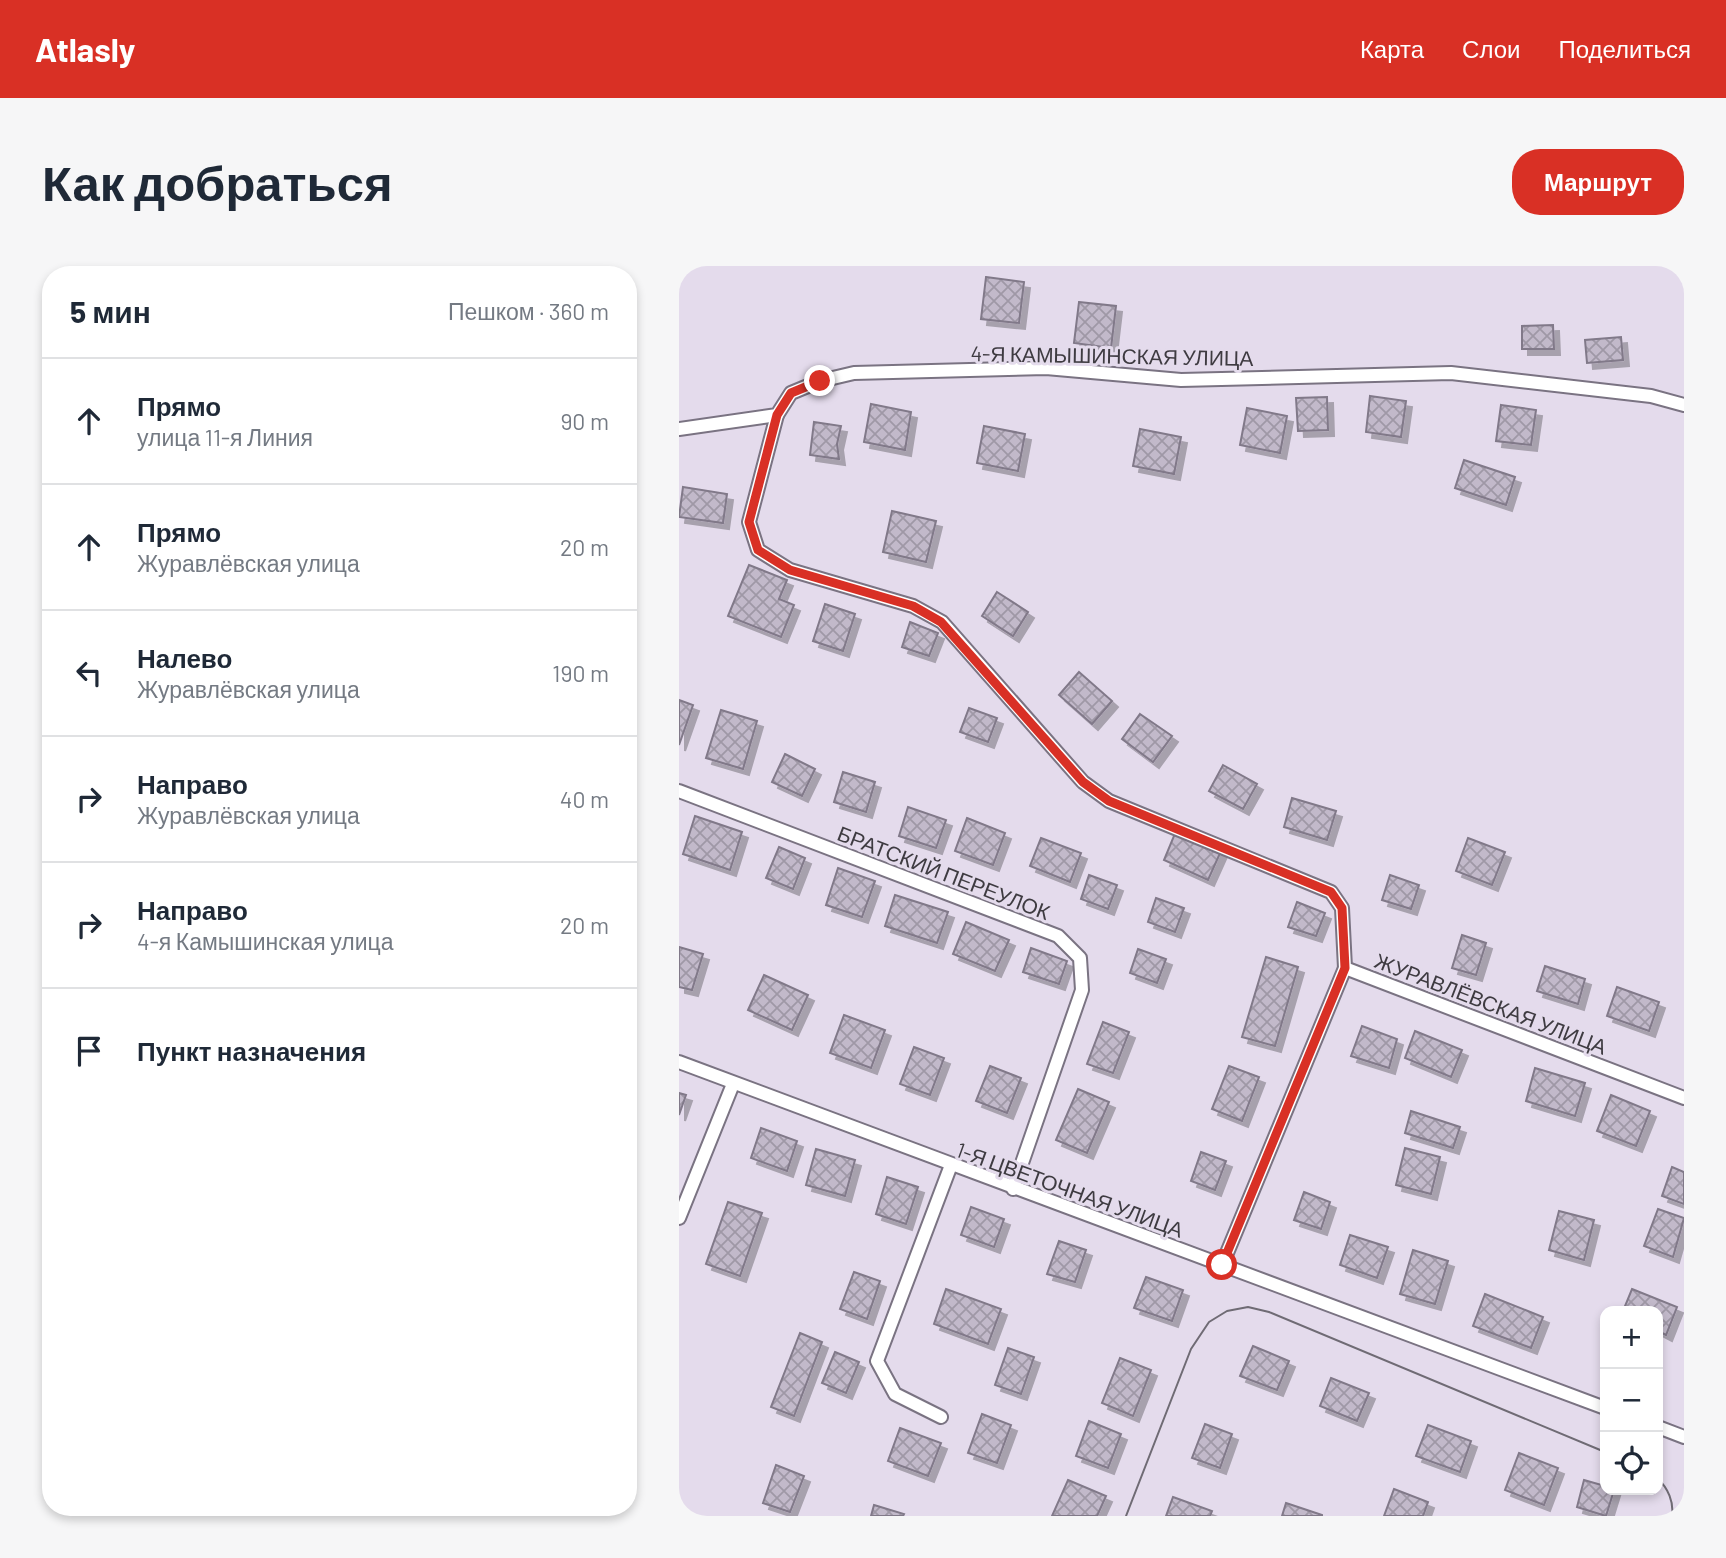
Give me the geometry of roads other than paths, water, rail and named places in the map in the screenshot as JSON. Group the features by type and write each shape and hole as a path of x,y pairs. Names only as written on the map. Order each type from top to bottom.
{"lane":[{"name":"4-Я КАМЫШИНСКАЯ УЛИЦА","path":"777,415 791,393 820,381 854,373 1046,368 1181,380 1451,373 1651,396 1684,405"},
{"path":"679,429 777,415"},
{"name":"ЖУРАВЛЁВСКАЯ УЛИЦА","path":"777,415 749,522 758,550 790,570 913,606 941,622 1083,782 1109,801 1331,892 1342,908 1345,968 1684,1098"},
{"name":"БРАТСКИЙ ПЕРЕУЛОК","path":"679,791 1058,936 1080,958 1082,990 1013,1189"},
{"path":"1222,1265 1345,968"},
{"name":"1-Я ЦВЕТОЧНАЯ УЛИЦА","path":"679,1062 1600,1406"},
{"path":"679,1219 733,1084"},
{"path":"941,1417 895,1395 877,1361 951,1165"},
{"path":"1663,1429 1684,1437"}],"tram line":[{"path":"1126,1516 1191,1349 1209,1322 1227,1311 1248,1307 1269,1312 1600,1450"},
{"path":"1663,1485 1672,1506 1672,1516"}]}
